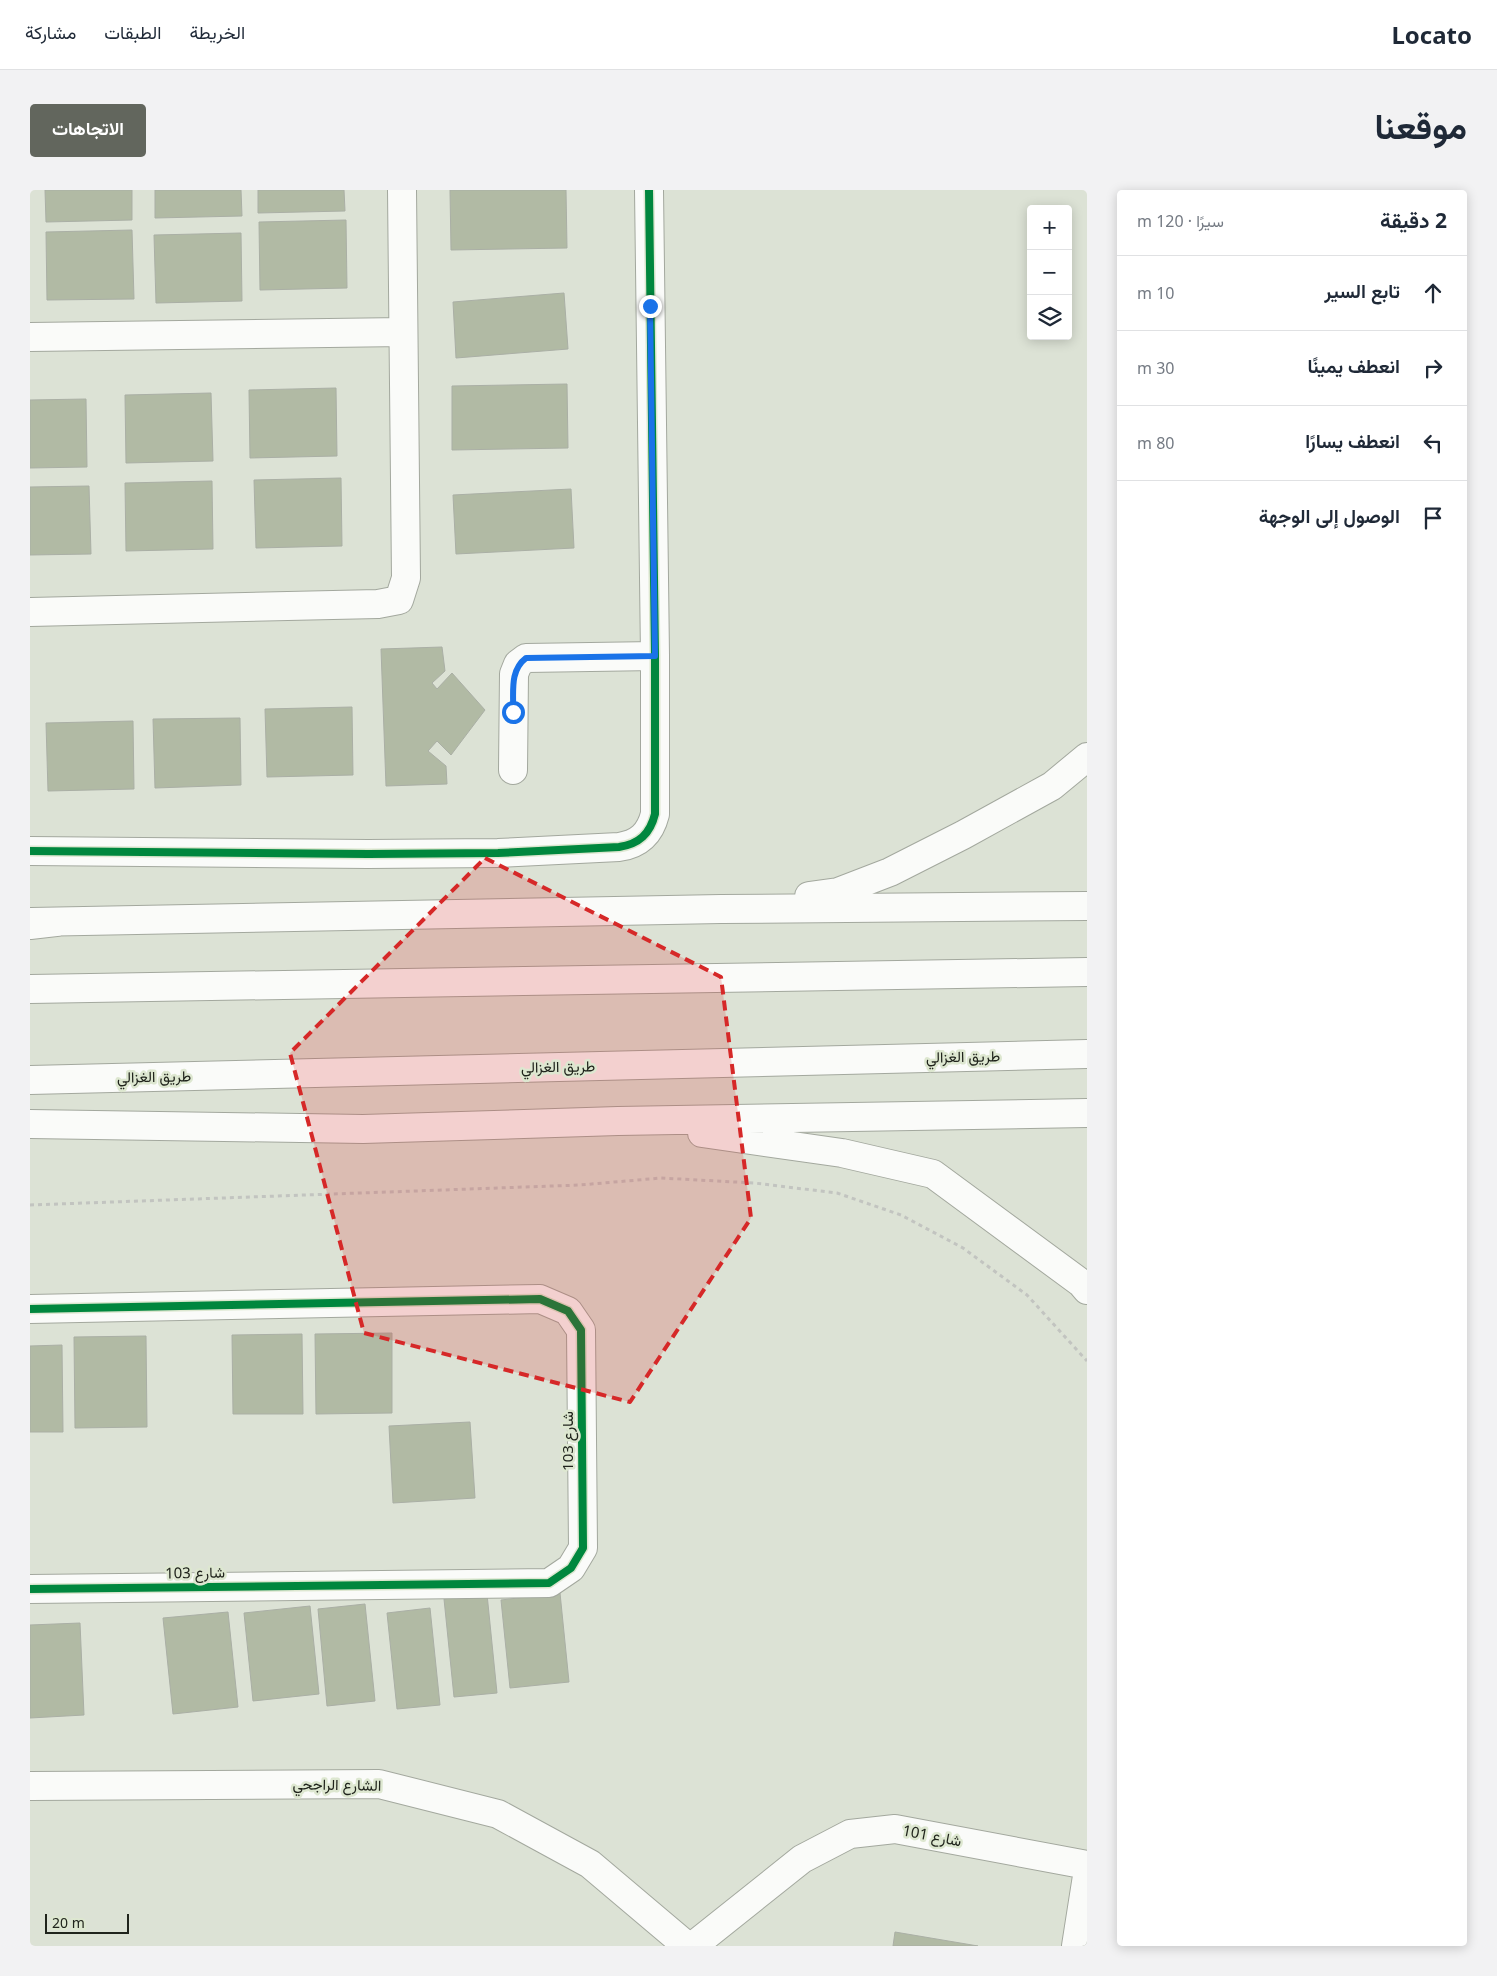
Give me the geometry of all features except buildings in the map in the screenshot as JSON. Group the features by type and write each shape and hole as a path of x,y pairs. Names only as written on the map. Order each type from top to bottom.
{"main road":[{"path":"30,612 378,604 399,600 406,578 402,190"},
{"path":"30,851 489,853 628,846 638,842 646,834 652,825 655,814 655,656 649,190"},
{"path":"30,337 403,332"},
{"path":"513,770 514,674 518,664 526,658 655,656"},
{"path":"721,909 838,892 890,872 963,835 1052,786 1087,758"},
{"path":"39,923 721,909 1087,906"},
{"path":"30,989 1087,972"},
{"name":"طريق الغزالي","path":"30,1080 1087,1054"},
{"path":"30,1124 363,1129 618,1121 1087,1113"},
{"path":"618,1121 842,1153 933,1174 1004,1225 1081,1283 1087,1290"},
{"name":"شارع 103","path":"30,1309 540,1299 568,1311 582,1330 583,1538 583,1548 570,1568 549,1583 30,1589"},
{"name":"الشارع الراجحي","path":"30,1786 379,1784 498,1814 590,1864 687,1946"},
{"name":"شارع 101","path":"693,1946 802,1859 850,1834 895,1829 1087,1865"},
{"path":"1076,1946 1087,1876"}],"path":[{"path":"30,1205 580,1185 661,1178 754,1183 837,1193 901,1215 963,1248 1027,1295 1087,1361"}],"highlighted area":[{"path":"485,858 721,977 751,1218 630,1402 364,1333 290,1053"}],"cycle path":[{"path":"30,851 368,854 498,853 619,847 626,846 643,837 650,827 655,814 655,656 649,190"},
{"path":"30,1309 540,1299 568,1311 581,1330 583,1548 571,1568 549,1583 30,1589"}],"route":[{"path":"513,712 514,674 518,664 526,658 655,656 650,306"}]}
